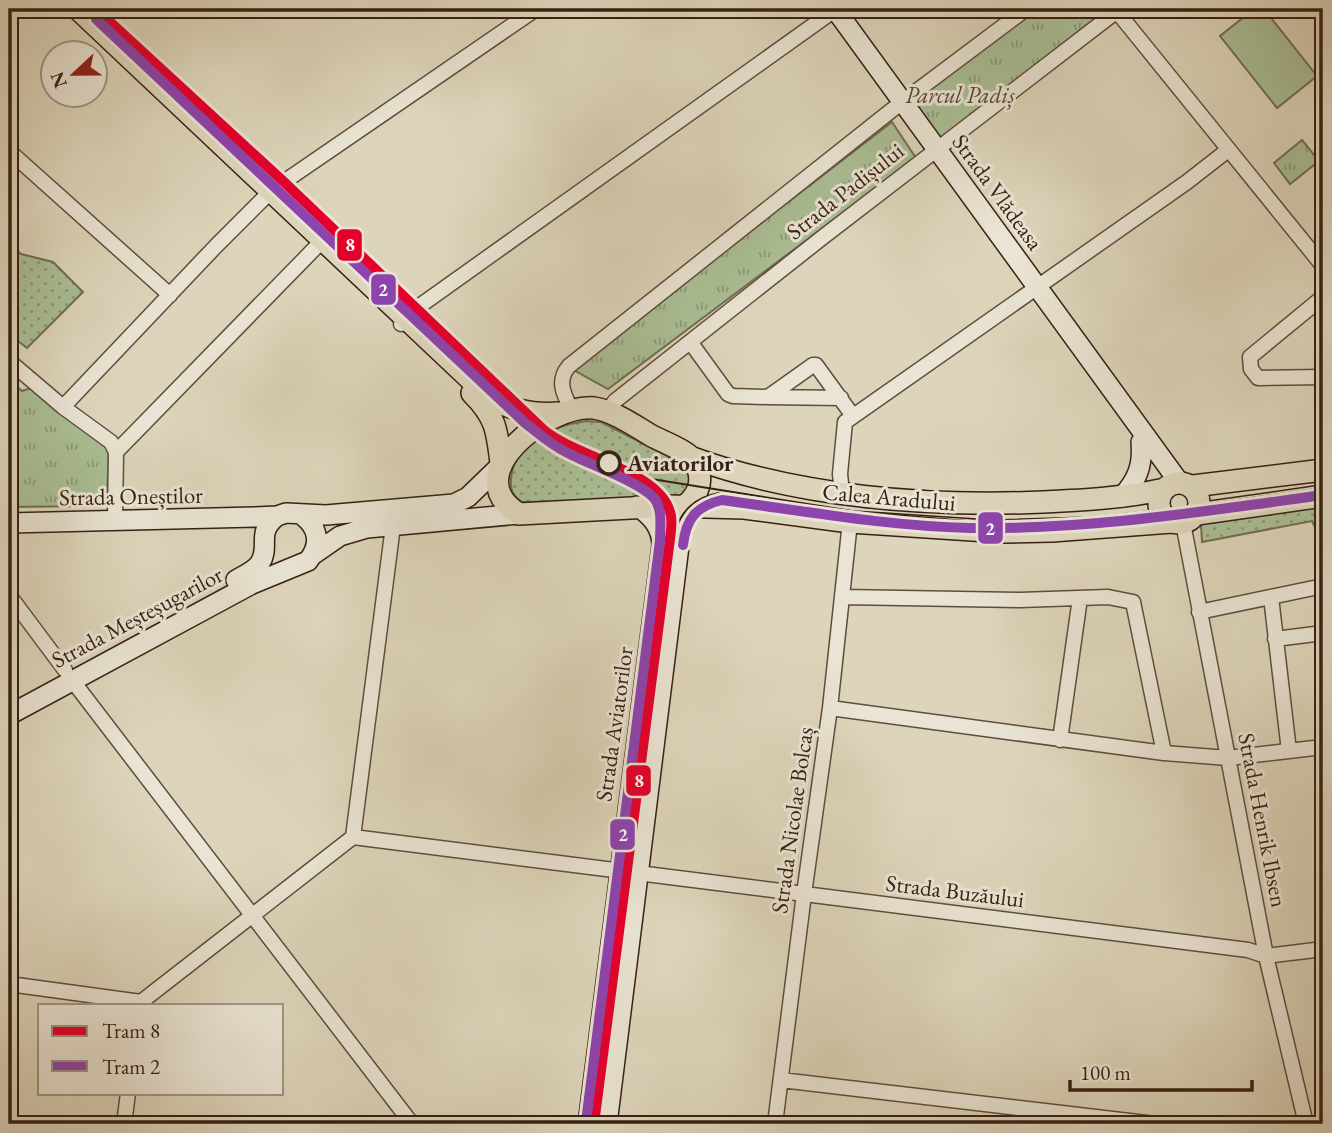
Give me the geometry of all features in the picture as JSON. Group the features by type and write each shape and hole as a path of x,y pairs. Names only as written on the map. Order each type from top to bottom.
{"main road":[{"name":"Calea Aradului","path":"67,9 88,15 403,322 486,408 496,427 501,496 508,506 519,514 637,506 744,508 850,522 1031,532 1184,520 1323,496"},
{"name":"Calea Aradului","path":"269,193 318,245 403,322 504,405 525,412 570,412 594,408 613,415 690,457 748,476 842,493 985,504 1122,497 1175,486 1323,470"},
{"name":"Calea Aradului","path":"500,465 528,432 570,412"},
{"path":"684,506 695,496 701,483 700,473 690,457"},
{"path":"1175,486 1199,499 1184,520 1162,513 1159,507 1159,498 1175,486"}],"street":[{"path":"63,407 269,193 536,9"},
{"path":"403,322 421,306 836,9"},
{"name":"Strada Vlădeasa","path":"836,9 1121,404 1175,486"},
{"name":"Strada Padișului","path":"570,412 562,385 564,372 569,366 902,103 1026,9"},
{"path":"1116,10 1323,266"},
{"name":"Strada Padișului","path":"613,415 612,405 615,401 1116,10"},
{"path":"842,493 839,474 844,424 853,416 1228,150"},
{"path":"9,151 170,295"},
{"path":"116,452 318,245"},
{"path":"1323,297 1250,358 1251,369 1258,378 1323,377"},
{"path":"691,343 733,396 841,398"},
{"path":"9,361 63,407 111,442 116,452 115,520"},
{"path":"768,397 813,365 817,365 853,416"},
{"name":"Strada Vlădeasa","path":"1121,404 1142,442 1175,486"},
{"path":"1122,497 1138,476 1142,442"},
{"path":"500,465 481,486 457,503 303,516 286,513 265,528 274,562 291,568 301,566 314,554 349,532 367,528 519,514"},
{"name":"Strada Aviatorilor","path":"607,1124 662,546 657,524 637,506"},
{"name":"Strada Aviatorilor","path":"588,1124 684,506"},
{"path":"303,516 310,521 317,536 314,554"},
{"name":"Strada Oneștilor","path":"9,523 115,520 265,528"},
{"name":"Strada Henrik Ibsen","path":"1184,520 1199,612 1266,956 1306,1124"},
{"name":"Strada Nicolae Bolcaș","path":"775,1124 830,708 850,522"},
{"path":"9,984 141,1003 353,837 393,526"},
{"name":"Strada Meșteșugarilor","path":"9,715 69,675 248,573 260,564 265,528"},
{"name":"Strada Meșteșugarilor","path":"9,701 69,675 252,584 291,568"},
{"path":"1199,612 1323,586"},
{"path":"9,595 412,1124"},
{"path":"843,597 1020,600 1108,597 1133,602 1164,753"},
{"path":"1271,597 1289,751"},
{"path":"1060,740 1080,598"},
{"path":"1275,639 1323,633"},
{"path":"830,708 1164,753 1228,758 1323,747"},
{"name":"Strada Buzăului","path":"353,837 1248,950 1266,956"},
{"path":"1266,956 1323,949"},
{"path":"781,1080 1155,1124"},
{"path":"124,1124 128,1094"}],"green space":[{"name":"Parcul Padiș","path":"1026,9 1115,9 937,150 902,102"},
{"path":"1254,9 1264,9 1317,76 1277,108 1220,36"},
{"name":"Parcul Padiș","path":"892,122 916,158 608,389 572,369"},
{"path":"1302,140 1319,161 1290,184 1274,163"},
{"path":"9,243 21,254 53,262 83,292 27,348 9,334 9,319 18,309 9,301"},
{"path":"9,380 22,391 34,387 109,450 107,497 94,506 9,507"},
{"path":"586,421 601,422 685,465 691,479 687,492 677,499 519,500 511,483 514,466 527,445 561,427"},
{"path":"1323,497 1323,543 1312,521 1202,542 1201,525 1215,515"}],"tram line":[{"name":"8","path":"96,9 284,182 544,430 558,440 634,475 663,498 670,512 670,539 594,1124"},
{"name":"2","path":"96,19 525,423 560,449 637,485 657,502 660,541 586,1122"},
{"path":"639,477 858,512 967,521 1094,517 1323,488"},
{"path":"675,533 677,525 690,506 719,493"},
{"name":"2","path":"683,545 694,515 705,506 722,500 907,524 1014,528 1103,523 1323,495"}],"place":[{"name":"Aviatorilor","path":"609,463"}]}
